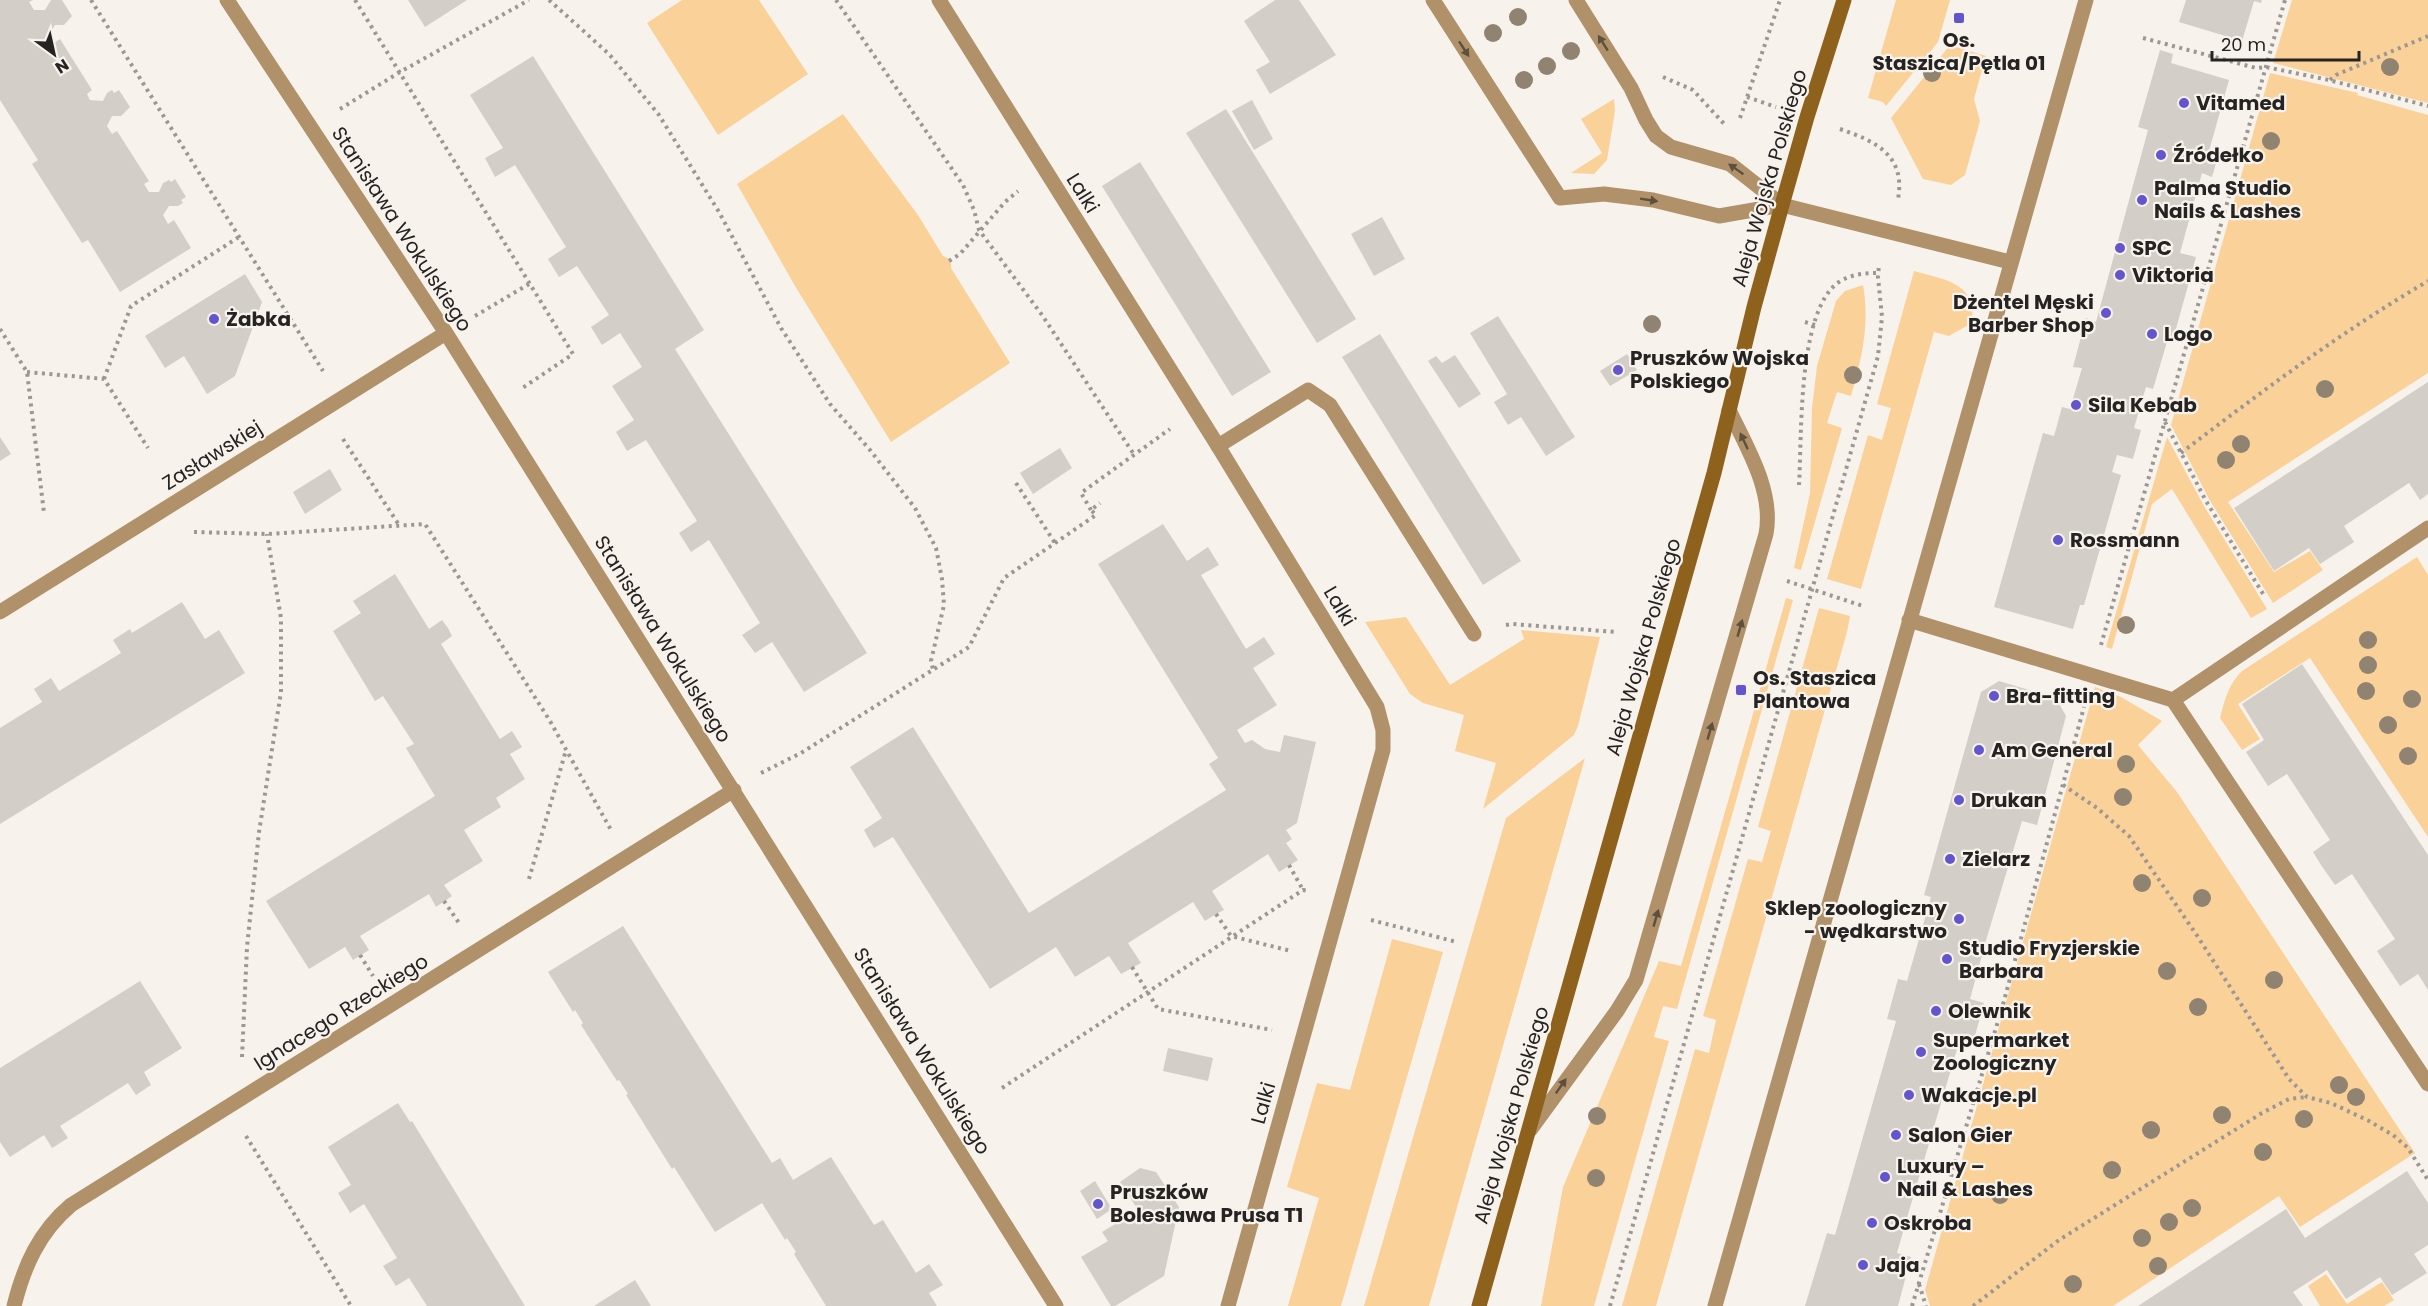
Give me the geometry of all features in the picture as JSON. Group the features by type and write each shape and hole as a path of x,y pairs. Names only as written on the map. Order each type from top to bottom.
{"main road":[{"name":"Aleja Wojska Polskiego","path":"1479,1306 1710,485 1782,205 1844,0"}],"street":[{"name":"Stanisława Wokulskiego","path":"227,0 446,333 1056,1306"},
{"name":"Lalki","path":"939,0 1218,446 1377,707 1383,730 1383,750 1228,1306"},
{"path":"1433,0 1560,198 1604,194 1653,200 1719,216 1782,205 2010,262"},
{"path":"1576,0 1635,94 1646,120 1662,142 1671,147 1730,164 1782,205"},
{"path":"1715,1306 2086,0"},
{"name":"Zasławskiej","path":"0,612 446,333"},
{"path":"1218,446 1308,390 1330,405 1474,634"},
{"path":"1527,1134 1617,1011 1636,980 1766,534 1768,512 1765,495 1759,476 1729,410"},
{"path":"2173,700 2428,528"},
{"path":"1909,620 2173,700 2428,1084"},
{"name":"Ignacego Rzeckiego","path":"14,1306 30,1257 42,1234 54,1219 71,1205 734,790"}],"path":[{"path":"91,0 325,375"},
{"path":"355,0 573,354 493,408"},
{"path":"310,128 400,72 529,0"},
{"path":"549,0 609,54 659,115 719,212 781,328 830,404 870,450 915,508 936,548 942,579 944,605 931,661 933,669"},
{"path":"836,0 963,185 974,210 979,230 1042,315 1136,456"},
{"path":"1740,118 1780,0"},
{"path":"2329,80 2428,36"},
{"path":"2143,38 2256,68 2266,67 2329,80 2428,106"},
{"path":"1635,94 1659,76 1667,77 1693,90 1727,128"},
{"path":"1747,97 1757,101"},
{"path":"1859,135 1877,144 1894,164 1899,183 1897,201"},
{"path":"949,261 960,254 1005,202 1026,184"},
{"path":"104,379 131,306 239,237"},
{"path":"1610,1306 1878,356 1882,317 1879,264"},
{"path":"1798,491 1802,393 1815,325 1823,299 1835,285 1849,277 1862,273 1878,273"},
{"path":"2181,453 2334,340 2428,281"},
{"path":"446,333 529,284"},
{"path":"1805,322 1815,325"},
{"path":"0,329 27,372 44,513"},
{"path":"27,372 104,379"},
{"path":"104,379 148,448"},
{"path":"2164,421 2206,501 2267,600"},
{"path":"734,790 784,760 801,753 969,647 1004,578 1096,515 1081,493 1136,456 1175,425"},
{"path":"339,433 400,526"},
{"path":"1016,483 1055,543"},
{"path":"1091,510 1100,503"},
{"path":"183,531 267,534 425,524 567,750 616,838"},
{"path":"242,1061 248,935 259,832 281,693 281,618 267,534"},
{"path":"1779,578 1863,606"},
{"path":"1474,634 1512,624 1616,632"},
{"path":"528,883 567,750"},
{"path":"2062,784 2097,808 2129,836 2198,937 2289,1080 2307,1097"},
{"path":"1289,865 1304,890"},
{"path":"1002,1088 1304,890 1318,893"},
{"path":"444,901 464,932"},
{"path":"1216,914 1231,936 1301,954"},
{"path":"1361,917 1457,942"},
{"path":"360,955 379,984"},
{"path":"1132,968 1158,1009 1279,1032"},
{"path":"1973,1306 2059,1240 2262,1113 2289,1099 2307,1097 2331,1103 2393,1135 2408,1148 2428,1180"},
{"path":"229,1108 351,1306"},
{"path":"1918,1283 1926,1306"}],"shaded area":[{"path":"682,0 759,0 808,74 718,135 647,23"},
{"path":"1896,0 1950,0 1938,42 1886,106 1883,102 1868,98"},
{"path":"2292,0 2428,0 2428,103 2273,63"},
{"path":"1950,45 1986,56 1974,99 1980,121 1965,175 1951,185 1923,179 1891,118"},
{"path":"2270,73 2358,93 2357,95 2428,115 2428,373 2228,502 2274,572 2310,551 2323,570 2273,603 2209,499 2171,425"},
{"path":"1614,99 1615,111 1607,160 1594,174 1571,173 1602,153 1581,119"},
{"path":"843,114 918,215 943,256 950,260 951,268 1010,363 891,442 795,286 737,184"},
{"path":"1914,271 1947,281 1964,291 1972,309 1972,323 1949,336 1934,332 1861,589 1827,579 1868,435 1882,440 1891,408 1877,404"},
{"path":"1863,285 1866,313 1858,368 1851,396 1837,392 1827,423 1842,428 1801,570 1794,568 1810,493 1812,408 1817,366 1836,301 1845,291"},
{"path":"2167,437 2204,506 2267,609 2251,618 2172,489 2152,504 2112,649 2106,647"},
{"path":"2417,557 2428,575 2428,837 2310,658 2238,704 2260,739 2242,750 2220,718 2230,687 2242,671"},
{"path":"1786,598 1793,600 1677,1009 1663,1006 1654,1037 1669,1041 1594,1306 1541,1306 1563,1187 1659,961 1681,966"},
{"path":"1819,608 1850,616 1847,632 1656,1306 1622,1306 1695,1049 1709,1053 1716,1020 1703,1016 1748,859 1762,862 1771,831 1758,827"},
{"path":"1406,617 1450,685 1524,639 1521,630 1600,637 1574,735 1483,809 1496,763 1455,751 1464,715 1423,703 1410,694 1365,622"},
{"path":"2095,687 2121,697 2162,721 2138,745 2177,792 2415,1153 2300,1227 2279,1196 2113,1306 1930,1306 1925,1290"},
{"path":"1585,758 1429,1306 1364,1306 1506,818"},
{"path":"1392,939 1443,952 1341,1306 1288,1306 1319,1198 1287,1187 1317,1083 1350,1090"},
{"path":"2326,1274 2347,1304 2382,1282 2394,1300 2384,1306 2320,1306 2308,1286"}],"building":[{"path":"0,0 33,0 29,2 34,10 45,10 51,0 62,0 72,16 64,25 55,25 49,34 54,43 60,39 92,90 87,94 90,100 103,101 107,93 119,90 130,107 121,116 112,116 107,126 112,134 117,131 149,181 144,184 149,192 159,192 163,183 175,179 186,197 178,206 169,206 163,215 168,224 174,220 191,248 120,292 88,240 82,243 32,164 38,160 0,100"},
{"path":"408,0 467,0 425,27"},
{"path":"1275,0 1299,0 1336,55 1270,94 1256,70 1270,62 1244,21"},
{"path":"2186,0 2262,0 2261,3 2254,1 2242,41 2179,22"},
{"path":"2160,50 2173,54 2171,63 2229,80 2207,158 2217,160 2212,177 2202,173 2180,253 2196,257 2172,343 2167,342 2153,389 2146,387 2134,428 2141,430 2133,459 2117,455 2112,472 2121,475 2084,605 2080,605 2073,629 1994,607 2043,433 2054,436 2062,407 2070,409 2082,368 2073,367 2086,318 2096,322 2148,130 2138,127"},
{"path":"533,56 704,330 675,349 867,653 804,692 772,642 755,653 742,635 760,623 709,540 691,552 679,533 697,521 646,440 627,451 616,432 634,420 612,386 642,367 620,333 602,345 591,327 609,315 577,266 559,277 548,259 566,247 515,165 495,177 485,158 503,148 470,95"},
{"path":"1252,100 1273,139 1254,150 1232,111"},
{"path":"1226,109 1356,319 1317,343 1186,133"},
{"path":"1140,162 1271,372 1232,396 1102,186"},
{"path":"1382,217 1405,259 1374,276 1351,234"},
{"name":"Żabka","path":"245,274 262,302 235,376 207,394 184,356 165,368 145,336"},
{"path":"1498,316 1575,437 1546,456 1521,417 1508,425 1494,402 1507,394 1470,333"},
{"path":"1380,334 1521,561 1483,585 1342,357"},
{"name":"Pruszków Wojska Polskiego","path":"1627,354 1637,370 1610,386 1600,371"},
{"path":"1455,355 1481,394 1459,408 1428,361 1436,356 1442,363"},
{"path":"2428,382 2428,494 2420,500 2409,483 2344,526 2354,542 2320,564 2309,548 2274,571 2234,508"},
{"path":"0,437 11,454 0,461"},
{"path":"1060,448 1072,468 1033,494 1020,473"},
{"path":"330,469 342,490 305,514 293,492"},
{"path":"1163,524 1187,561 1208,547 1219,565 1201,575 1246,649 1264,637 1275,654 1253,668 1277,705 1237,730 1245,743 1252,740 1265,749 1280,752 1284,735 1316,742 1297,823 1286,830 1292,839 1286,843 1298,860 1279,872 1268,854 1212,891 1224,910 1205,921 1193,902 1128,943 1141,963 1121,974 1109,956 1075,977 1056,947 990,989 893,837 874,848 864,830 882,818 850,767 913,727 1029,913 1226,790 1209,764 1218,758 1098,564"},
{"path":"395,574 429,629 442,620 448,628 452,636 441,644 500,739 512,731 522,747 510,754 525,779 496,798 501,807 464,830 483,861 444,885 452,896 436,907 429,894 360,936 369,950 353,960 345,947 309,969 266,901 435,796 406,748 414,744 383,696 375,701 333,631 361,613 353,601"},
{"path":"182,602 205,639 219,630 245,673 0,824 0,728 42,702 34,689 51,678 59,691 121,653 113,640 130,629 132,633"},
{"path":"2302,664 2428,855 2428,990 2418,974 2400,986 2377,951 2395,939 2352,874 2335,885 2321,865 2313,852 2330,840 2287,774 2268,786 2246,752 2264,740 2242,704"},
{"path":"1999,681 2056,698 2066,716 2037,825 2022,821 1970,999 1984,1003 1973,1043 1960,1039 1897,1253 1911,1257 1898,1306 1805,1306 1827,1233 1835,1235 1896,1021 1887,1019 1898,979 1907,981 1931,897 1924,895 1981,692"},
{"path":"623,926 772,1163 780,1158 793,1180 831,1157 874,1225 883,1220 916,1273 929,1264 943,1285 929,1293 937,1306 826,1306 794,1254 796,1252 787,1238 785,1240 762,1203 715,1232 674,1167 672,1169 619,1080 617,1081 581,1025 583,1023 575,1010 573,1012 548,972"},
{"path":"140,981 182,1048 144,1072 151,1085 136,1095 128,1083 60,1126 68,1138 52,1148 44,1135 10,1157 0,1142 0,1068"},
{"path":"1168,1048 1213,1058 1208,1081 1163,1071"},
{"path":"398,1103 410,1122 412,1121 525,1306 427,1306 409,1278 396,1286 383,1266 397,1258 364,1204 350,1213 338,1193 351,1185 328,1147"},
{"path":"1140,1168 1156,1172 1179,1207 1164,1276 1115,1306 1111,1306 1081,1257 1108,1241 1102,1232 1138,1210 1120,1182"},
{"path":"2407,1171 2428,1203 2428,1245 2414,1254 2427,1273 2392,1295 2380,1277 2346,1299 2327,1270 2293,1292 2303,1306 2138,1306 2286,1209 2305,1238"},
{"name":"Pruszków Bolesława Prusa T1","path":"1095,1181 1112,1209 1097,1219 1080,1191"},
{"path":"635,1280 651,1306 594,1306"}],"place":[{"name":"Os. Staszica/Pętla 01","path":"1959,18"},
{"name":"Vitamed","path":"2184,103"},
{"name":"Źródełko","path":"2161,155"},
{"name":"Palma Studio Nails & Lashes","path":"2142,200"},
{"name":"SPC","path":"2120,248"},
{"name":"Viktoria","path":"2120,275"},
{"name":"Dżentel Męski Barber Shop","path":"2106,313"},
{"name":"Żabka","path":"214,319"},
{"name":"Logo","path":"2152,334"},
{"name":"Pruszków Wojska Polskiego","path":"1618,370"},
{"name":"Sila Kebab","path":"2076,405"},
{"name":"Rossmann","path":"2058,540"},
{"name":"Os. Staszica Plantowa","path":"1741,690"},
{"name":"Bra-fitting","path":"1994,696"},
{"name":"Am General","path":"1979,750"},
{"name":"Drukan","path":"1959,800"},
{"name":"Zielarz","path":"1950,859"},
{"name":"Sklep zoologiczny - wędkarstwo","path":"1959,919"},
{"name":"Studio Fryzjerskie Barbara","path":"1947,959"},
{"name":"Olewnik","path":"1936,1011"},
{"name":"Supermarket Zoologiczny","path":"1921,1052"},
{"name":"Wakacje.pl","path":"1909,1095"},
{"name":"Salon Gier","path":"1896,1135"},
{"name":"Luxury – Nail & Lashes","path":"1885,1177"},
{"name":"Pruszków Bolesława Prusa T1","path":"1098,1204"},
{"name":"Oskroba","path":"1872,1223"},
{"name":"Jaja","path":"1863,1265"}]}
